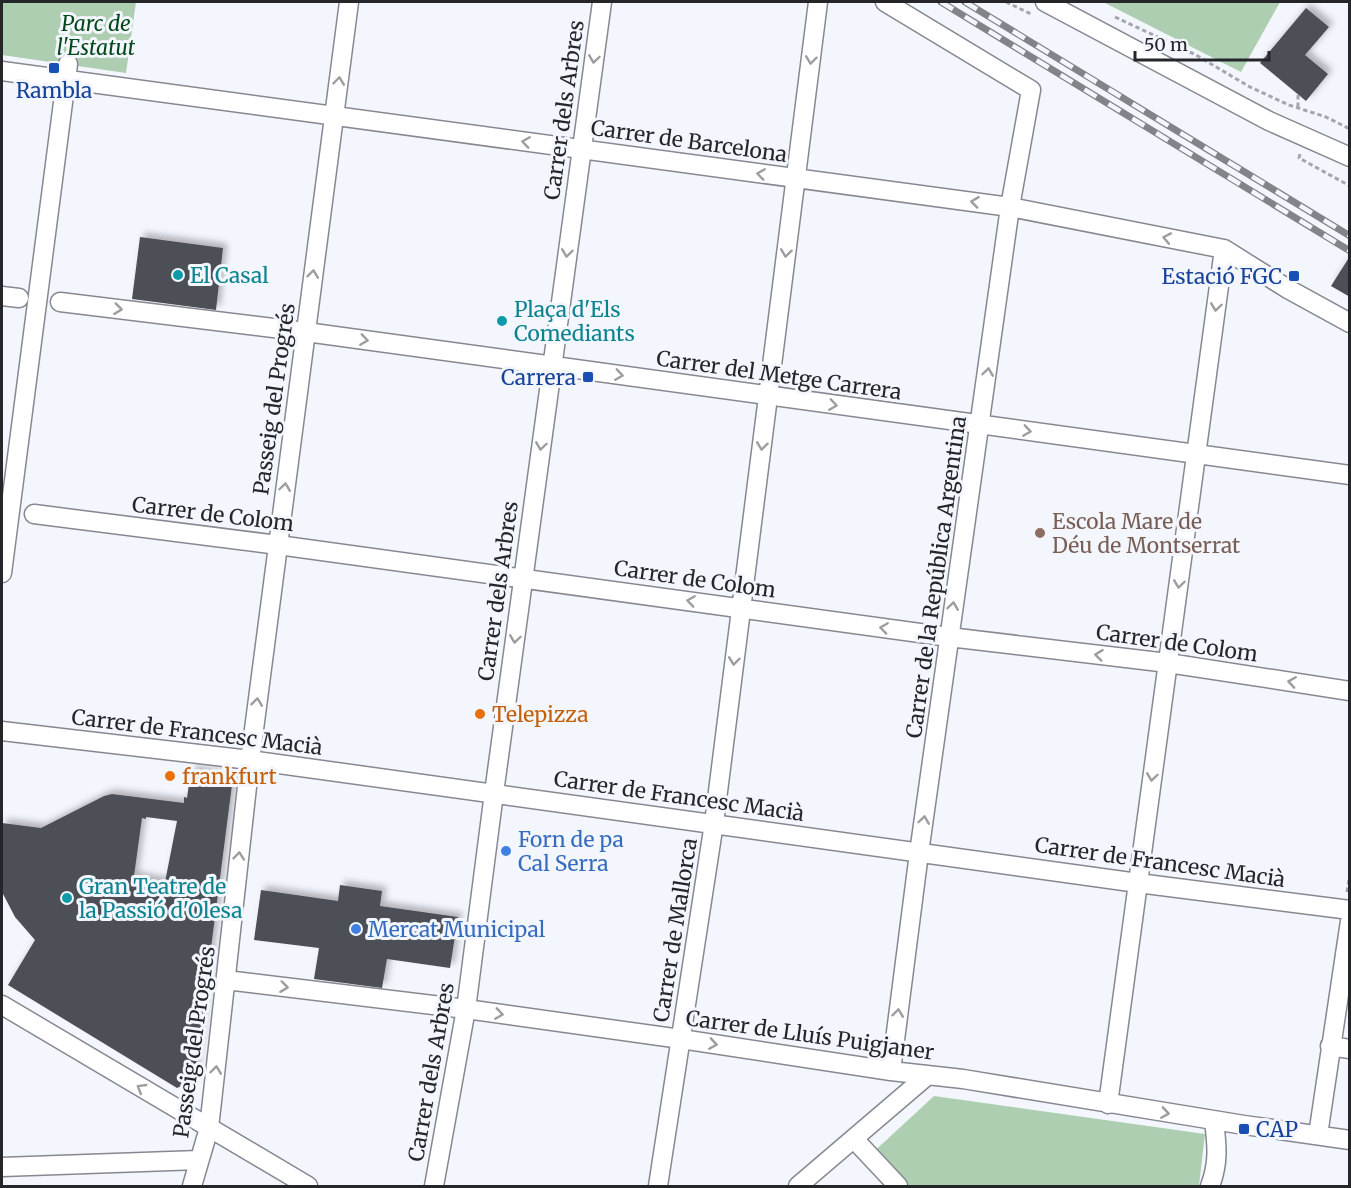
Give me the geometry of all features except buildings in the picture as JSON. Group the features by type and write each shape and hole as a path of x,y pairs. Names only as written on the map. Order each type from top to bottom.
{"street":[{"name":"Passeig del Progrés","path":"192,1186 209,1128 250,760 349,2"},
{"name":"Carrer dels Arbres","path":"434,1186 466,1009 602,2"},
{"name":"Carrer de Mallorca","path":"658,1186 714,823 818,2"},
{"name":"Carrer de la República Argentina","path":"885,2 1031,90 1010,207 919,853 891,1071"},
{"path":"1045,2 1269,121 1350,157"},
{"name":"Carrer de Barcelona","path":"2,71 67,72 334,115 1010,207 1224,249 1288,289 1350,323"},
{"path":"2,573 67,72"},
{"path":"1108,1104 1224,249"},
{"name":"Carrer del Metge Carrera","path":"60,302 306,332 1350,475"},
{"name":"Carrer de Colom","path":"34,514 949,637 1168,663 1350,691"},
{"name":"Carrer de Francesc Macià","path":"2,731 250,760 1138,883 1350,910"},
{"path":"1318,1135 1350,921"},
{"name":"Carrer de Lluís Puigjaner","path":"226,980 466,1009 681,1039 1350,1140"},
{"path":"2,1005 308,1186"},
{"path":"1330,1046 1350,1049"},
{"path":"798,1186 928,1075"},
{"path":"1209,1186 1216,1170 1218,1153 1214,1121"},
{"path":"854,1139 897,1186"},
{"path":"2,1167 199,1160"}],"path":[{"path":"1109,15 1196,55 1250,87 1350,129"},
{"path":"1298,95 1298,108"}],"green space":[{"name":"Parc de l'Estatut","path":"2,2 136,2 126,73 2,55"},
{"path":"1103,2 1280,2 1241,72"},
{"path":"934,1096 1205,1134 1199,1186 896,1186 868,1157"}],"railway":[{"path":"941,2 1350,251"},
{"path":"965,2 1350,236"}],"place":[{"name":"Rambla","path":"54,68"},
{"name":"El Casal","path":"178,275"},
{"name":"Estació FGC","path":"1294,276"},
{"name":"Plaça d'Els Comediants","path":"502,321"},
{"name":"Carrera","path":"588,377"},
{"name":"Escola Mare de Déu de Montserrat","path":"1040,533"},
{"name":"Telepizza","path":"480,714"},
{"name":"frankfurt","path":"170,776"},
{"name":"Forn de pa Cal Serra","path":"506,851"},
{"name":"Gran Teatre de la Passió d'Olesa","path":"67,898"},
{"name":"Mercat Municipal","path":"356,929"},
{"name":"CAP","path":"1244,1129"}]}
